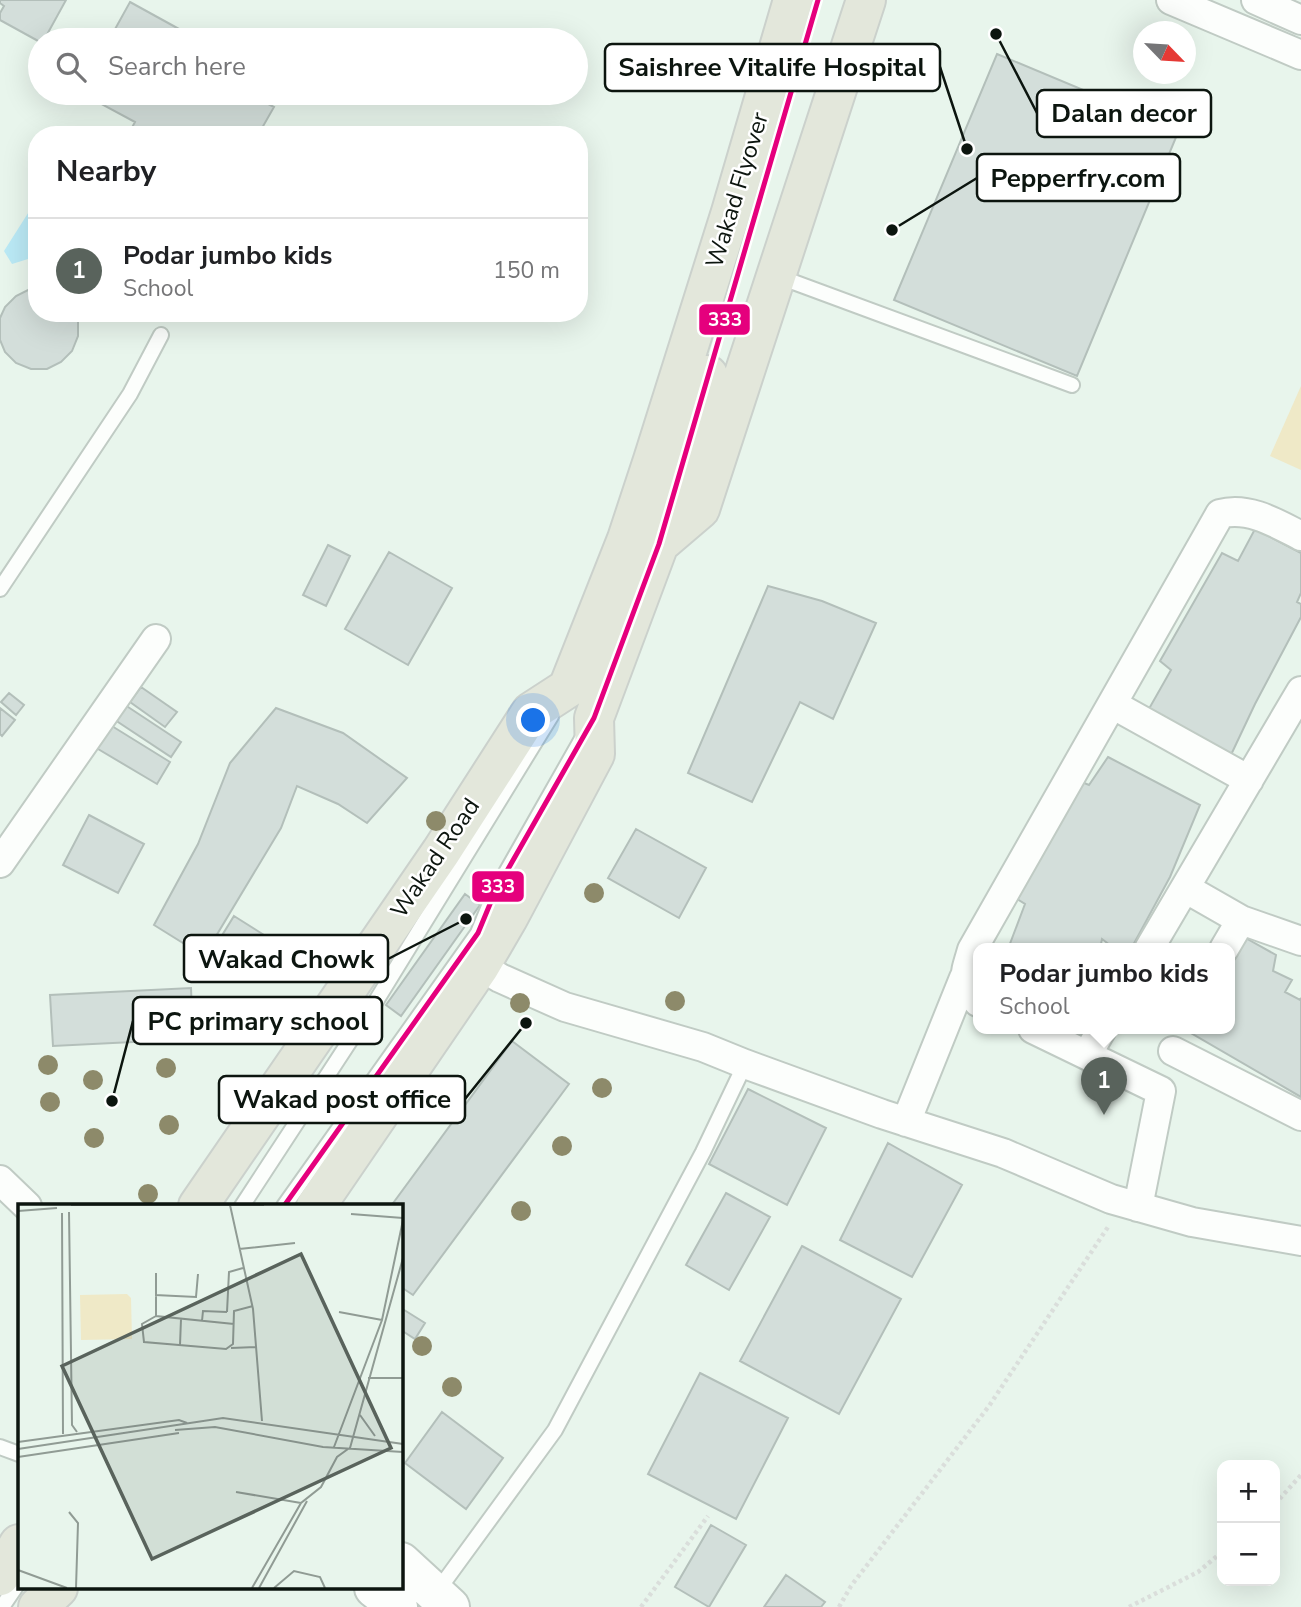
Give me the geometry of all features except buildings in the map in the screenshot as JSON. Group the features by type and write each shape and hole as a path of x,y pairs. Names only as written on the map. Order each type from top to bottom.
{"main road":[{"path":"317,1204 480,967 595,754 594,718 643,542 622,486 768,0"},
{"name":"Wakad Flyover","path":"667,463 731,212 793,0"},
{"name":"Wakad Flyover","path":"643,542 818,0"},
{"path":"568,688 643,542 700,509 866,0"},
{"name":"Wakad Road","path":"199,1204 441,852 531,712 568,688"},
{"path":"0,1576 18,1546"},
{"path":"402,1563 443,1600"},
{"path":"38,1607 51,1590"},
{"path":"38,1607 56,1590"},
{"path":"377,1590 398,1607"}],"street":[{"path":"1171,0 1301,55"},
{"path":"1256,0 1301,20"},
{"path":"976,943 1220,514 1234,510 1261,517 1301,536"},
{"path":"0,863 156,639"},
{"path":"1153,943 1301,691"},
{"path":"1112,704 1249,780"},
{"path":"1185,888 1241,920 1301,941"},
{"path":"1228,943 1241,920"},
{"path":"906,1122 971,990 973,948"},
{"path":"480,967 565,1007 703,1046 745,1064 906,1122 1003,1153 1131,1205 1192,1222 1301,1241"},
{"path":"1043,1034 1161,1091"},
{"path":"1087,1055 1099,1034"},
{"path":"1131,1205 1161,1091 1178,1040 1301,1116"},
{"path":"0,1180 25,1204"}],"lane":[{"path":"776,276 1072,386"},
{"path":"0,589 130,394 160,335"},
{"path":"243,1204 376,1001 568,688"},
{"path":"285,1204 478,933 495,892 594,718"},
{"path":"443,1600 555,1430 704,1152 745,1064"},
{"path":"0,1447 18,1454"},
{"path":"2,1607 18,1583"}],"path":[{"path":"839,1607 857,1578 989,1406 1131,1205"},
{"path":"1280,1498 1301,1475"},
{"path":"641,1607 708,1516"},
{"path":"1129,1607 1198,1572 1217,1556"}],"shaded area":[{"path":"1301,386 1301,470 1270,456"}],"water":[{"path":"28,213 28,259 12,264 4,251"}],"transit line":[{"name":"333","path":"285,1204 478,933 495,892 594,718 659,544 818,0"}],"place":[{"name":"Dalan decor","path":"996,34"},
{"name":"Saishree Vitalife Hospital","path":"967,149"},
{"name":"Pepperfry.com","path":"892,230"},
{"name":"Wakad Chowk","path":"466,919"},
{"name":"Wakad post office","path":"526,1023"},
{"name":"PC primary school","path":"112,1101"},
{"name":"Podar jumbo kids","path":"1104,1115"}]}
